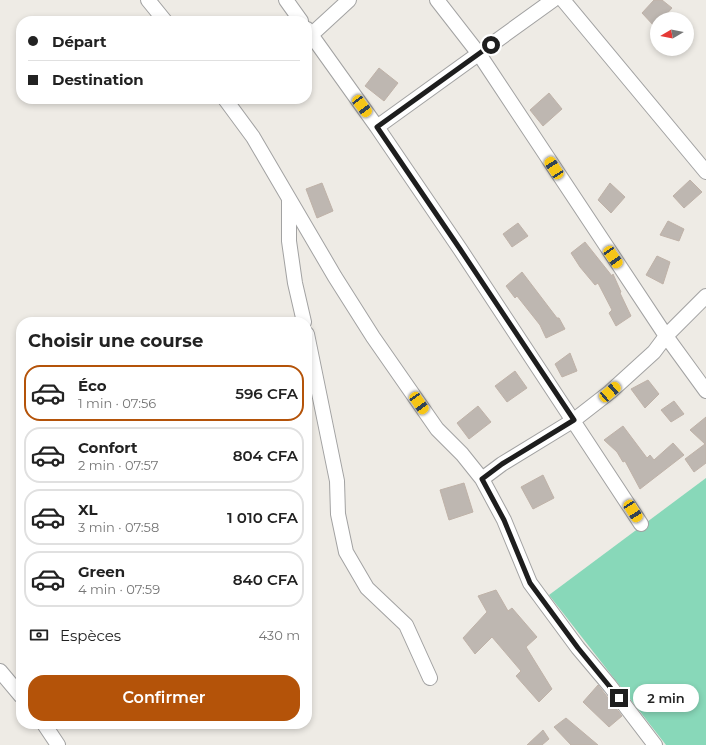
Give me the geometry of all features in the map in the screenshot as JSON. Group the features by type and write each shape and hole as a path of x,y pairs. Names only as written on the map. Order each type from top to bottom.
{"street":[{"path":"148,0 161,16"},
{"path":"286,0 297,16"},
{"path":"312,30 349,0"},
{"path":"437,0 478,54 666,336 706,391"},
{"path":"377,127 553,0"},
{"path":"563,0 706,172"},
{"path":"312,36 377,127 460,249 574,420 641,524"},
{"path":"229,104 253,137 335,277 373,337 437,429 462,454 482,479 504,520 530,583 578,648 610,686 655,745"},
{"path":"289,199 289,241 295,283 303,317"},
{"path":"482,479 502,464 574,420 610,392 654,352 666,336 706,296"},
{"path":"312,358 337,481 338,514 346,552 367,588 406,625 430,678"},
{"path":"0,671 16,690"},
{"path":"47,729 58,745"}],"green space":[{"path":"706,478 706,745 666,745 549,595"}],"building":[{"path":"654,0 662,0 672,8 668,12 650,12 650,22 642,13"},
{"path":"379,68 398,83 384,101 365,86"},
{"path":"549,93 562,109 543,126 530,110"},
{"path":"690,180 702,192 684,208 673,196"},
{"path":"322,183 333,211 317,218 306,189"},
{"path":"610,183 625,197 611,213 598,200"},
{"path":"668,221 684,229 679,241 660,235"},
{"path":"518,223 528,236 512,247 503,234"},
{"path":"585,242 612,276 613,274 631,316 616,326 609,313 612,310 598,283 595,285 571,253"},
{"path":"657,256 670,262 663,284 646,275"},
{"path":"522,272 557,318 559,318 565,329 546,338 540,325 517,296 515,298 506,286"},
{"path":"570,353 577,371 562,377 555,364"},
{"path":"515,371 527,388 507,402 495,386"},
{"path":"648,380 659,394 645,408 631,389"},
{"path":"674,401 684,414 671,422 661,410"},
{"path":"478,406 491,422 469,439 457,423"},
{"path":"706,417 706,463 694,472 685,459 705,444 690,430"},
{"path":"623,426 647,458 650,455 654,460 673,443 684,455 640,489 625,461 623,462 617,452 604,440"},
{"path":"543,475 554,498 533,509 521,487"},
{"path":"464,483 473,512 449,520 440,490"},
{"path":"496,590 508,611 512,608 537,637 526,647 552,689 539,702 516,676 521,671 492,637 475,654 463,638 487,612 478,596"},
{"path":"598,685 622,716 609,727 583,702"},
{"path":"566,718 598,745 571,745 554,727"},
{"path":"543,730 549,739 542,745 527,745"}],"route":[{"path":"491,45 377,127 574,420 502,464 482,479 504,520 530,583 578,648 619,698"}]}
